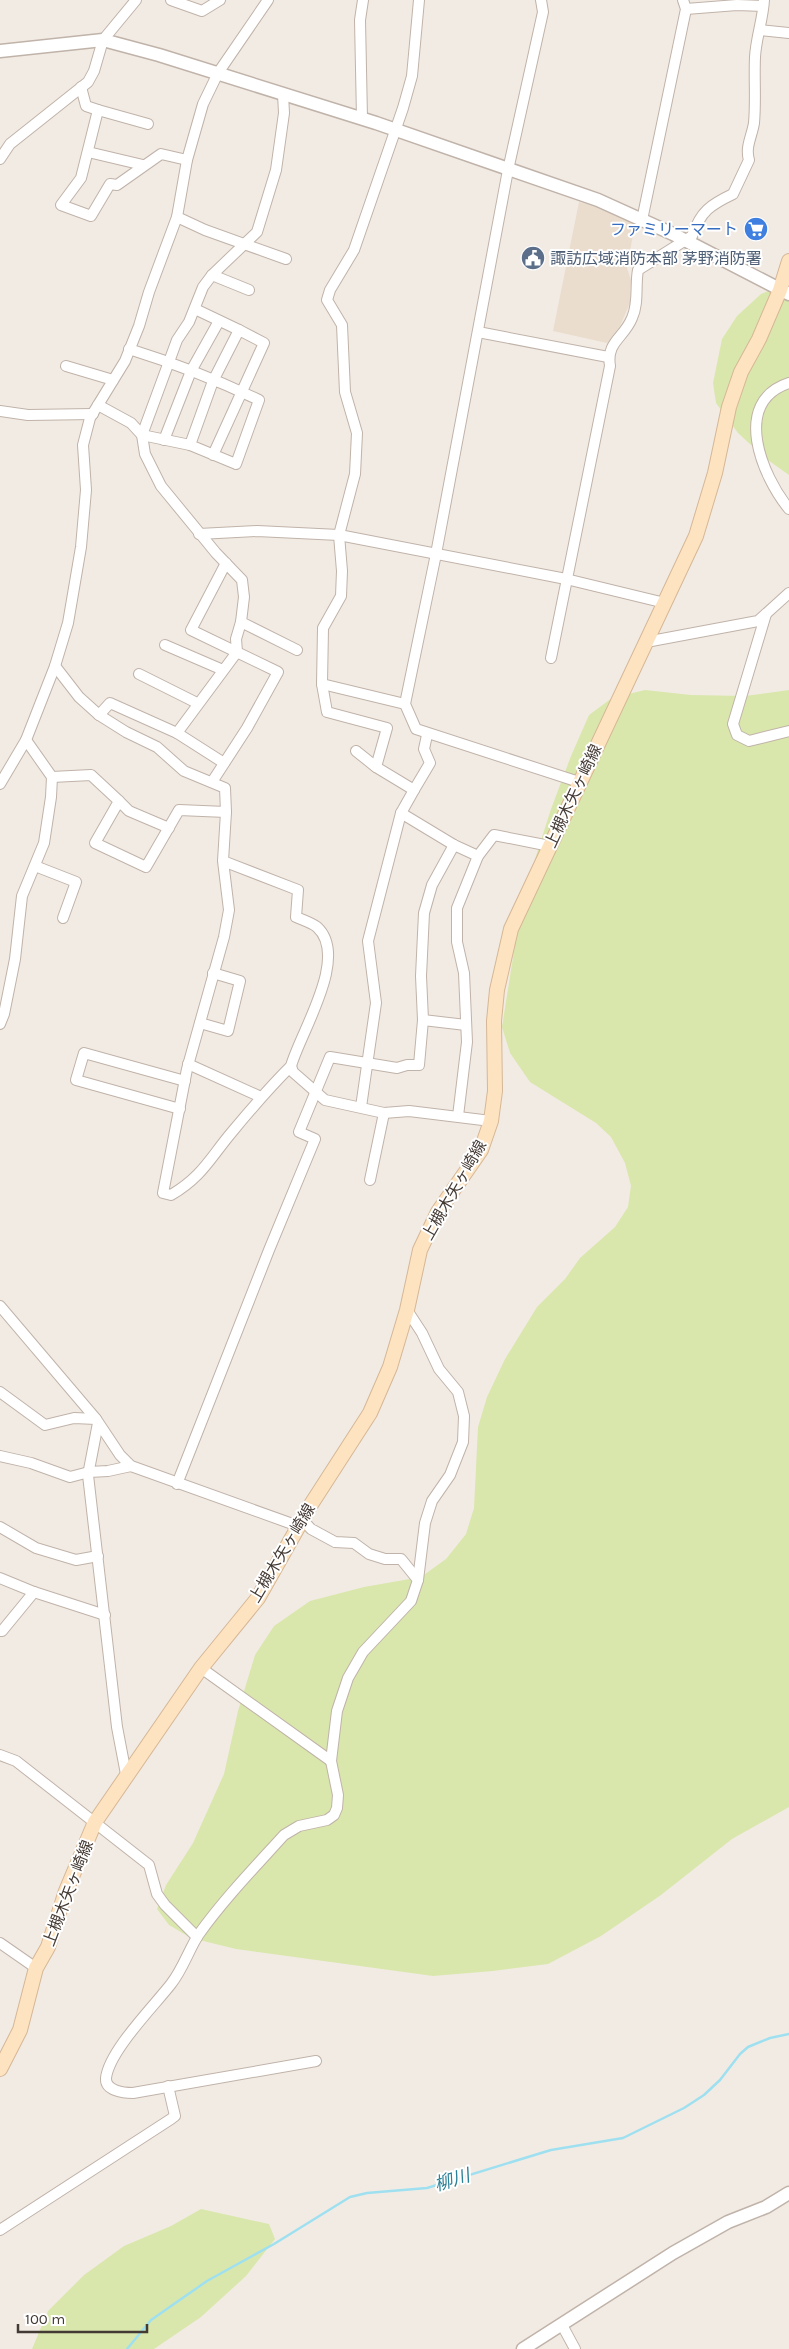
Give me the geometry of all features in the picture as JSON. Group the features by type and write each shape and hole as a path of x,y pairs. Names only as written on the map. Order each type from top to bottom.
{"main road":[{"name":"上槻木矢ヶ崎線","path":"0,2069 20,2030 36,1968 48,1947 66,1891 95,1822 126,1774 201,1668 258,1598 300,1522 370,1413 390,1367 407,1310 420,1250 438,1212 481,1150 491,1121 495,1091 494,1021 501,966 511,929 696,536 715,473 729,407 741,372 784,292 789,261"}],"street":[{"path":"0,159 10,144 88,82 94,71 103,40 136,0"},
{"path":"171,0 202,12 220,0"},
{"path":"0,784 26,740 55,666 68,623 77,575 86,490 83,445 96,410 114,380 129,349 177,217 195,126 218,73 268,0"},
{"path":"362,118 360,20 364,0"},
{"path":"376,767 387,728 327,712 322,684 323,628 341,596 342,570 339,535 355,474 357,433 345,392 342,325 327,300 330,290 354,250 412,76 419,0"},
{"path":"541,0 543,12"},
{"path":"546,0 508,170 436,554 405,704 416,730 579,782"},
{"path":"551,658 610,366 608,357 610,348 624,332 633,317 638,270 692,236 695,226 711,204 733,194 749,160 746,152 753,125 755,56 764,3 685,5 642,220"},
{"path":"760,30 789,32"},
{"path":"0,51 103,40 218,73 362,118 598,200 685,241 784,292"},
{"path":"81,87 86,106 148,124"},
{"path":"177,733 197,703 237,652 236,639 244,597 242,580 200,534 161,486 145,454 142,435 177,340 195,309 203,287 212,275 257,232 276,170 284,113 283,94"},
{"path":"98,110 81,178 61,204 91,216 110,184 117,185 161,154 187,160"},
{"path":"88,152 143,165"},
{"path":"177,217 286,258"},
{"path":"212,275 249,290"},
{"path":"195,309 264,342 240,391 213,455"},
{"path":"164,440 191,371 219,321"},
{"path":"190,446 213,380 239,330"},
{"path":"478,332 608,357"},
{"path":"0,411 36,415 96,410 131,423 142,435 190,446 236,464 259,400 169,362 129,349"},
{"path":"66,366 114,380"},
{"path":"789,383 776,387 764,398 757,414 758,448 763,466 779,497 789,509"},
{"path":"200,534 257,531 339,535 566,579 665,603"},
{"path":"212,782 278,672 192,630 226,563"},
{"path":"646,642 758,621 789,593"},
{"path":"766,614 733,724 737,735 749,741 789,731"},
{"path":"240,622 297,650"},
{"path":"165,644 223,670"},
{"path":"55,666 80,697 99,715 126,732 157,747 184,771 225,788 226,812 223,861 229,910 188,1064 164,1193 171,1195 188,1185 202,1172 261,1097 291,1066 294,1054 308,1027 328,970 326,941 317,928 296,917 298,890 223,861"},
{"path":"139,674 197,703"},
{"path":"322,684 405,704"},
{"path":"99,715 110,703 177,733 224,763"},
{"path":"362,1107 376,1002 368,941 401,813 430,763 424,749 427,734"},
{"path":"0,1024 4,1014 15,959 22,896 44,843 52,777 26,740"},
{"path":"356,751 376,767 414,790"},
{"path":"52,777 91,775 129,812 169,828"},
{"path":"119,801 95,843 146,867 179,810 226,812"},
{"path":"401,813 454,845 478,856"},
{"path":"458,1116 466,1052 466,1025 464,973 457,942 456,908 478,856 494,834 550,846"},
{"path":"177,1484 315,1138 300,1132 330,1057 397,1068 407,1065 419,1065 423,1020 421,976 424,913 432,885 454,845"},
{"path":"35,866 76,882 64,918"},
{"path":"200,1023 228,1030 240,981 213,973"},
{"path":"423,1020 466,1025"},
{"path":"180,1110 76,1080 84,1053 185,1081"},
{"path":"188,1064 261,1097"},
{"path":"291,1066 293,1072 325,1100 384,1112 409,1111 491,1121"},
{"path":"370,1180 384,1112"},
{"path":"0,1306 97,1421 120,1455 131,1466 177,1484 300,1522 335,1542 354,1543 369,1554 401,1560 418,1580"},
{"path":"316,2061 133,2093 123,2093 112,2089 108,2085 106,2078 124,2042 172,1983 197,1937 210,1919 284,1835 299,1826 326,1820 334,1815 337,1808 338,1795 331,1761 337,1711 348,1678 363,1652 411,1601 418,1580 425,1523 432,1501 450,1475 463,1442 464,1416 458,1392 440,1369 422,1333 407,1310"},
{"path":"0,1392 45,1425 74,1418 97,1421"},
{"path":"97,1421 89,1472 92,1518 117,1727 126,1774"},
{"path":"0,1456 30,1463 70,1477 89,1472 108,1471 131,1466"},
{"path":"0,1527 36,1548 76,1560 98,1556"},
{"path":"0,1578 34,1592 105,1615"},
{"path":"0,1631 2,1632 34,1592"},
{"path":"201,1668 331,1761"},
{"path":"0,1755 16,1762 149,1865 157,1894 165,1906 197,1937"},
{"path":"0,1943 36,1968"},
{"path":"0,2230 175,2116 168,2086"},
{"path":"522,2349 673,2253 728,2222 766,2207 789,2193"},
{"path":"562,2325 575,2349"}],"shaded area":[{"path":"579,202 595,206 635,224 627,268 631,280 630,303 620,326 607,343 553,331"}],"green space":[{"path":"789,283 789,475 765,458 738,433 716,403 713,383 722,339 737,316 761,294"},
{"path":"645,690 691,695 745,696 789,690 789,1807 732,1839 661,1895 601,1936 548,1964 433,1976 236,1949 191,1938 169,1925 157,1909 166,1885 193,1843 224,1774 238,1711 255,1655 274,1626 310,1601 364,1587 421,1577 446,1559 466,1534 474,1508 478,1427 487,1397 505,1359 537,1307 565,1279 580,1258 615,1227 628,1207 631,1186 625,1163 611,1137 596,1123 530,1082 510,1053 502,1027 522,900 551,809 571,756 589,715 612,698"},
{"path":"201,2209 269,2224 275,2239 246,2276 201,2317 154,2349 32,2349 48,2311 84,2275 124,2246 171,2226"}],"waterway":[{"name":"柳川","path":"127,2349 151,2320 207,2281 274,2244 350,2197 367,2193 427,2188 551,2150 623,2138 684,2108 704,2095 720,2080 740,2054 748,2047 770,2038 789,2034"}],"place":[{"name":"ファミリーマート","path":"756,229"},
{"name":"諏訪広域消防本部 茅野消防署","path":"533,258"}]}
